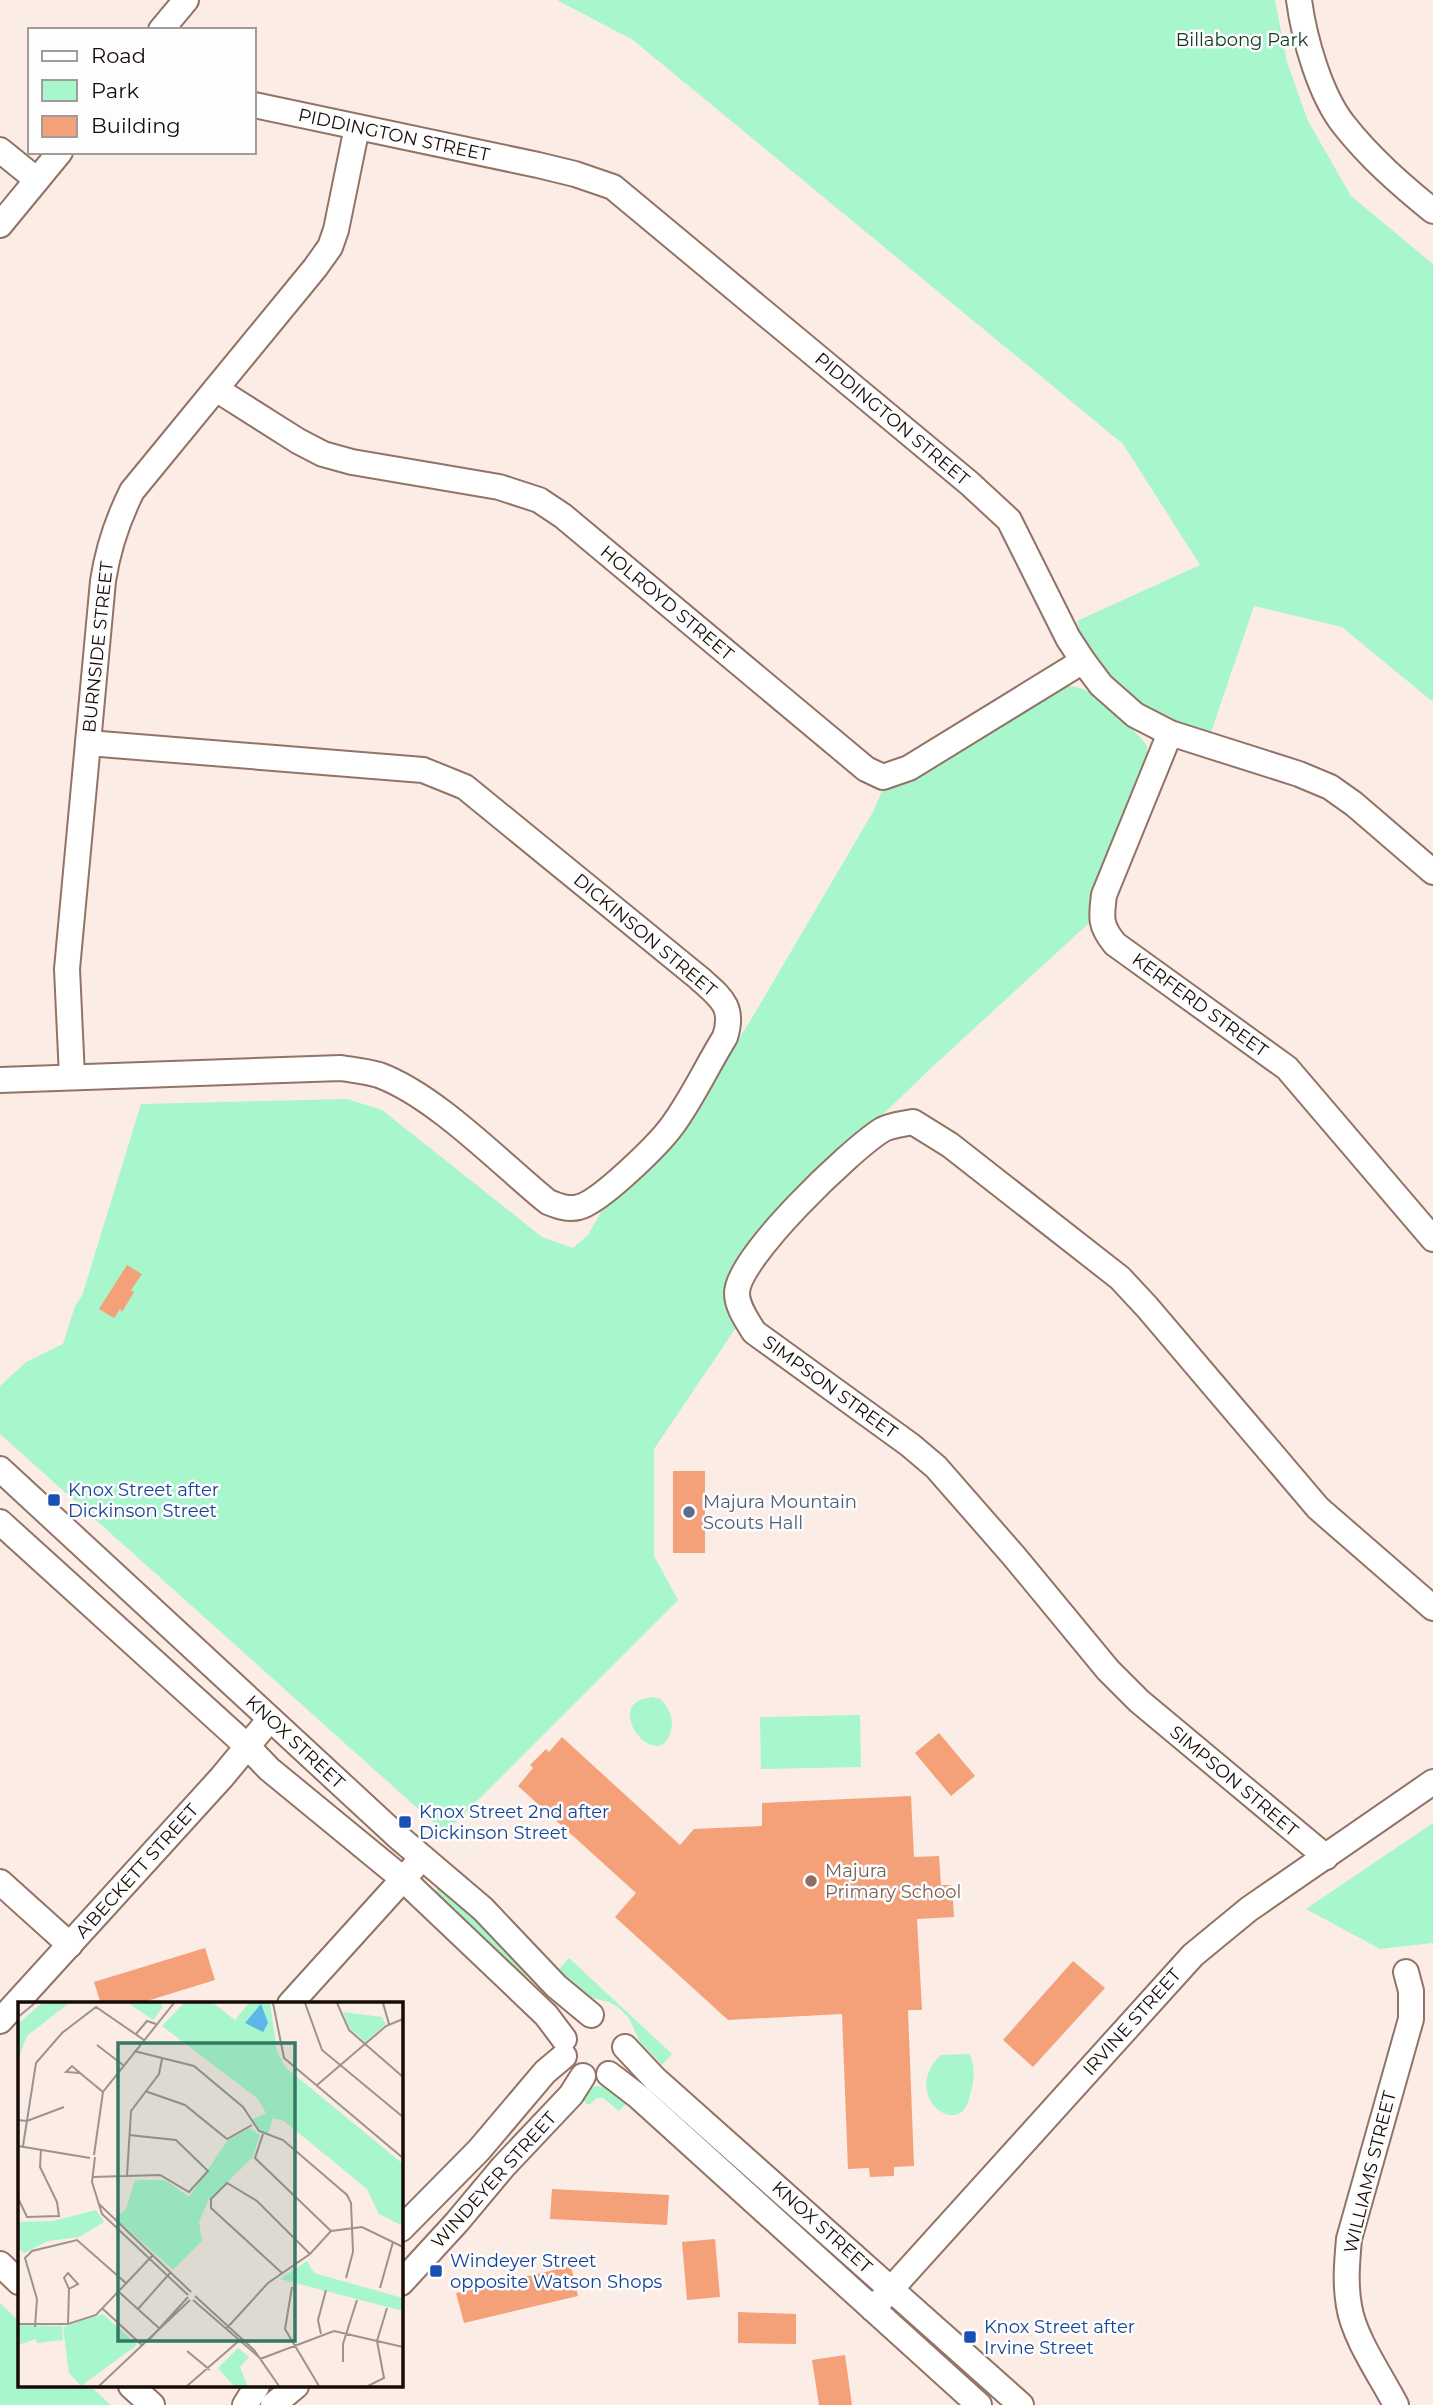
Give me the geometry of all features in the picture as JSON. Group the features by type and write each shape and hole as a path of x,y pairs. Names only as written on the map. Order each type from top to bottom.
{"street":[{"path":"163,28 186,0"},
{"path":"1299,0 1317,74 1342,123 1390,175 1433,211"},
{"name":"PIDDINGTON STREET","path":"256,105 550,168 613,187 970,483 1009,520 1068,638 1083,662 1101,685 1135,715 1170,733 1299,774 1330,787 1354,804 1433,872"},
{"name":"BURNSIDE STREET","path":"72,1077 67,969 108,546 132,491 316,268 330,247 336,230 356,127"},
{"path":"0,150 37,180"},
{"path":"0,225 58,154"},
{"name":"HOLROYD STREET","path":"216,389 323,454 352,462 499,487 539,500 563,516 866,769 883,777 909,768 1083,662"},
{"name":"KERFERD STREET","path":"1170,733 1104,895 1101,915 1104,930 1115,944 1287,1068 1433,1239"},
{"name":"DICKINSON STREET","path":"0,1080 341,1068 376,1074 400,1084 449,1118 548,1202 561,1208 577,1208 590,1202 640,1160 672,1126 729,1024 723,1001 707,986 465,787 423,770 88,743"},
{"name":"SIMPSON STREET","path":"1326,1857 1139,1701 1116,1678 936,1467 754,1332 740,1308 737,1293 740,1278 750,1261 806,1198 854,1153 884,1129 913,1122 950,1145 1119,1278 1147,1307 1318,1508 1433,1608"},
{"name":"KNOX STREET","path":"0,1469 270,1719 483,1909 556,1986 612,2027 656,2079 891,2289 994,2397 1021,2405"},
{"name":"KNOX STREET","path":"0,1522 269,1769 403,1879 546,2015 564,2047"},
{"name":"A'BECKETT STREET","path":"23,2002 270,1719"},
{"name":"IRVINE STREET","path":"873,2309 1194,1955 1240,1916 1433,1783"},
{"path":"292,2002 423,1858"},
{"path":"0,1882 70,1945"},
{"name":"WILLIAMS STREET","path":"1396,2405 1361,2338 1349,2308 1346,2276 1349,2239 1411,2019 1411,1991 1406,1972"},
{"path":"573,2024 612,2027 620,2064 609,2074 597,2078 583,2076 571,2068 564,2047 573,2024"},
{"name":"WINDEYER STREET","path":"402,2228 479,2150 564,2047"},
{"name":"KNOX STREET","path":"609,2074 639,2097 979,2405"},
{"name":"WINDEYER STREET","path":"402,2282 503,2167 571,2095 583,2076"},
{"path":"0,2264 18,2281"},
{"path":"133,2388 152,2405"},
{"path":"245,2405 256,2388"},
{"path":"273,2405 294,2388"}],"green space":[{"name":"Billabong Park","path":"557,0 1275,0 1287,62 1308,121 1351,196 1433,264 1433,702 1342,627 1254,606 1209,738 1153,717 1086,651 1077,621 1200,565 1123,444 633,40"},
{"path":"1076,687 1097,697 1147,746 1148,762 1095,891 1089,910 1090,922 873,1124 729,1275 727,1288 737,1326 654,1449 654,1556 678,1600 445,1833 0,1434 0,1386 26,1362 63,1344 75,1306 82,1296 141,1104 347,1099 382,1110 542,1237 573,1248 588,1235 601,1212 673,1141 752,1018 873,812 885,784 906,784 1057,689"},
{"path":"651,1697 661,1699 672,1719 670,1734 665,1743 658,1746 650,1745 636,1733 630,1715 635,1703"},
{"path":"860,1715 861,1767 761,1769 760,1717"},
{"path":"1433,1823 1433,1943 1380,1949 1306,1909"},
{"path":"439,1886 445,1888 531,1970 523,1980 432,1895"},
{"path":"569,1958 672,2054 662,2065 640,2042 629,2018 619,2008 609,2002 584,1996 554,1975"},
{"path":"969,2054 974,2073 968,2102 958,2114 949,2115 933,2104 928,2094 926,2082 930,2069 941,2055"},
{"path":"596,2086 614,2088 631,2099 619,2111 603,2098 597,2098 587,2104 580,2097 583,2090"},
{"path":"0,2303 18,2320 18,2388 92,2388 111,2405 0,2405"}],"building":[{"path":"127,1265 142,1274 131,1290 134,1292 122,1312 120,1309 114,1318 99,1309"},
{"name":"Majura Mountain Scouts Hall","path":"673,1471 705,1471 705,1553 673,1553"},
{"path":"939,1733 975,1776 951,1796 915,1753"},
{"path":"562,1737 680,1845 694,1829 762,1826 762,1803 911,1796 914,1857 939,1856 941,1885 952,1885 954,1917 917,1919 922,2010 908,2010 914,2166 894,2167 894,2176 870,2177 869,2168 848,2169 842,2014 728,2020 615,1917 636,1893 518,1786 533,1768 530,1765 546,1749 549,1752"},
{"path":"205,1948 215,1980 144,2002 100,2002 94,1982"},
{"path":"1073,1961 1105,1988 1033,2067 1003,2040"},
{"path":"552,2189 669,2195 667,2225 550,2219"},
{"path":"715,2239 720,2297 687,2300 682,2242"},
{"path":"571,2266 578,2296 464,2323 456,2293"},
{"path":"738,2312 796,2314 796,2344 738,2343"},
{"path":"845,2355 852,2405 819,2405 812,2360"}],"place":[{"name":"Knox Street after Dickinson Street","path":"54,1500"},
{"name":"Majura Mountain Scouts Hall","path":"689,1512"},
{"name":"Knox Street 2nd after Dickinson Street","path":"405,1822"},
{"name":"Majura Primary School","path":"811,1881"},
{"name":"Windeyer Street opposite Watson Shops","path":"436,2271"},
{"name":"Knox Street after Irvine Street","path":"970,2337"}]}
